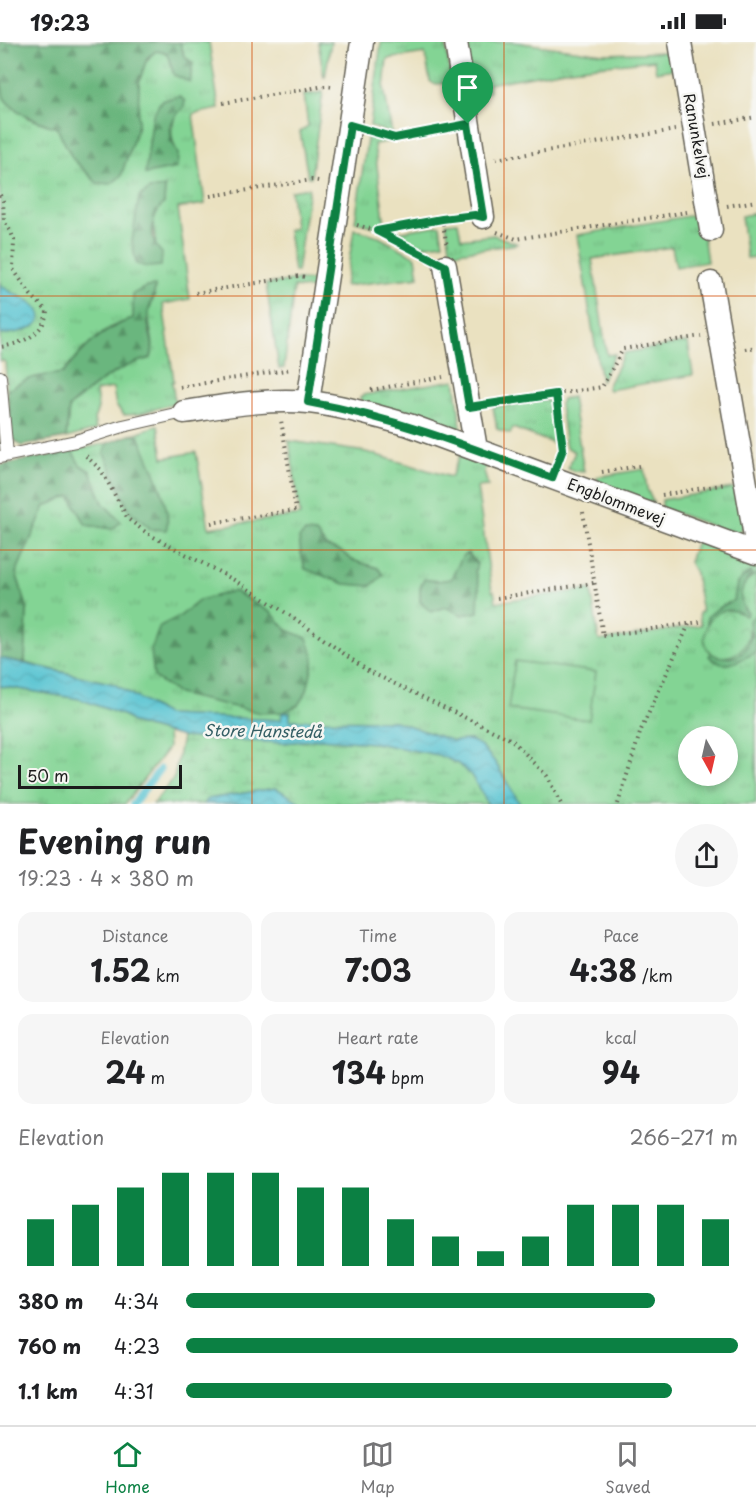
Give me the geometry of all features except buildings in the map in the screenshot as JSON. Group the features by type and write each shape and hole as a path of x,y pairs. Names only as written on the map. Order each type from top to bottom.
{"street":[{"path":"308,402 362,42"},
{"path":"456,42 483,217"},
{"name":"Ranunkelvej","path":"680,42 710,219"},
{"path":"445,266 477,449"},
{"path":"711,283 756,542"},
{"name":"Engblommevej","path":"184,412 251,402 308,402 356,411 409,425 477,449 659,519 756,553"}],"lane":[{"path":"0,377 3,456 76,441 123,426 184,412"}],"path":[{"path":"223,103 325,86 355,91"},
{"path":"474,162 756,117"},
{"path":"350,125 395,138 468,124"},
{"path":"210,196 312,180 341,184"},
{"path":"0,195 3,201 4,221 14,240 14,269 31,295 46,311 45,323 36,333 25,340 0,346"},
{"path":"377,231 475,215 483,217 493,231 516,239 710,219 756,201"},
{"path":"335,220 377,231 445,266"},
{"path":"196,292 298,276 326,280"},
{"path":"469,407 602,387 623,349 720,333"},
{"path":"180,387 306,366 313,367"},
{"path":"356,411 355,393 463,374"},
{"path":"552,478 563,449 556,394"},
{"path":"211,523 296,510 278,402"},
{"path":"76,441 86,456 101,470 128,519 148,534 234,580 294,618 368,671 512,740 547,776 561,804"},
{"path":"639,466 585,476 580,489 603,636 699,622"},
{"path":"659,519 658,496 746,481"},
{"path":"497,598 594,584"},
{"path":"618,804 641,730 689,624"}],"green space":[{"path":"0,42 180,42 184,56 193,63 190,82 174,75 167,53 156,51 147,58 139,83 138,125 121,176 111,184 97,183 73,159 57,128 21,112 4,98"},
{"path":"180,42 209,42 219,109 193,114 205,204 178,208 190,299 163,304 175,403 139,414 124,415 116,406 113,388 96,391 98,409 94,419 96,430 66,438 69,407 117,371 151,358 153,349 149,314 155,295 134,318 111,327 84,348 63,373 27,380 7,391 5,361 0,361 0,82 5,99 28,118 57,128 73,159 137,125 141,75 149,58 156,51 167,53 174,75 184,56","holes":["184,107 175,118 172,129 173,141 178,154 146,174 153,115","165,188 164,203 154,216 156,241 148,267 150,189"]},
{"path":"318,42 331,42 325,77 324,77"},
{"path":"381,42 445,42 452,83 434,84 430,81 425,53 387,59 384,88 392,134 370,126"},
{"path":"469,42 514,42 604,54 667,52 673,61 674,69 656,72 654,60 570,69 488,84 489,92 472,94 466,46"},
{"path":"323,92 311,177 308,177 300,132 308,126 304,95"},
{"path":"179,96 185,101 184,107 170,126 172,142 178,154 177,168 145,174 153,115 161,101"},
{"path":"368,133 392,141 374,144 385,225 375,227 355,222"},
{"path":"165,187 164,203 156,214 152,228 154,241 162,253 161,266 148,267 136,264 132,241 139,197 150,189"},
{"path":"309,188 297,272 294,272 288,230 295,228 291,191"},
{"path":"756,213 756,257 747,258 741,216"},
{"path":"700,214 707,262 676,267 672,247 592,259 607,355 615,354 601,381 577,235"},
{"path":"458,222 461,239 494,235 518,244 451,253 446,223"},
{"path":"440,225 443,243 414,247 390,233"},
{"path":"354,229 375,235 416,257 419,277 345,286"},
{"path":"298,280 314,281 312,289 294,287 284,368 279,369 266,284"},
{"path":"155,286 148,315 152,345 151,358 117,371 69,407 66,438 21,446 12,438 7,391 27,380 63,373 94,340 111,328 133,318 133,294 146,287"},
{"path":"688,342 693,375 609,390 607,387 624,353"},
{"path":"455,380 461,426 453,432 362,404 360,398 363,395"},
{"path":"572,397 584,472 568,468 575,452 566,447 560,405 562,399"},
{"path":"550,401 553,406 558,445 513,428 510,434 497,429 493,407"},
{"path":"158,425 163,458 196,452 209,528 300,515 289,441 366,452 451,477 460,455 486,465 484,471 488,486 477,487 492,591 494,591 496,602 591,589 599,641 701,625 699,613 702,612 695,573 689,562 696,541 756,562 756,804 520,804 495,762 470,740 453,741 395,721 289,720 290,713 281,720 166,715 114,684 25,663 27,607 16,573 45,506 70,496 103,503 90,471 80,465 72,451 108,443"},
{"path":"130,435 139,436 159,483 168,521 166,530 151,529 129,510 104,453 108,443"},
{"path":"72,451 80,465 90,471 103,503 121,522 112,529 86,525 70,496 45,506 16,573 27,607 25,663 0,658 0,465"},
{"path":"644,469 647,489 654,504 597,484 597,477"},
{"path":"739,487 745,525 737,535 662,508 662,500"},
{"path":"305,532 316,533 327,547 341,551 352,560 378,568 383,575 371,586 345,584 305,569 299,538"},
{"path":"468,553 477,564 475,571 479,585 478,612 462,615 445,607 431,612 420,602 420,588 424,579 437,581 451,579 463,555"},
{"path":"749,572 752,576 746,581 744,609 748,613 746,616 735,611 724,611 715,616 707,625 707,617 734,600 737,583"},
{"path":"756,574 756,618 753,617 749,621 749,636 743,647 735,654 725,657 715,655 708,649 704,639 710,619 724,611 746,616 748,613 741,597 743,587"},
{"path":"234,591 272,613 287,630 307,638 314,658 307,691 298,705 284,712 261,713 178,694 154,677 151,650 160,626 180,616 200,600"},
{"path":"753,616 756,618 756,652 726,664 720,664 709,656 713,651 729,658 742,652 750,639 749,621"},
{"path":"515,661 596,672 589,720 508,709"},
{"path":"0,686 80,699 125,716 133,723 167,733 168,748 125,804 0,804"},
{"path":"182,737 284,743 320,739 375,743 439,755 457,763 472,775 488,804 303,804 275,788 208,799 204,804 153,804 174,778"}],"water":[{"path":"0,284 36,307 40,320 36,325 0,335"},
{"name":"Store Hanstedå","path":"0,658 114,684 166,715 281,720 282,713 290,712 290,720 395,721 453,741 470,740 480,745 495,762 520,804 488,804 471,775 457,763 438,755 375,743 320,739 284,743 182,737 133,723 125,716 80,699 0,686"},
{"path":"276,788 303,804 204,804 208,799"}],"waterway":[{"path":"133,804 160,769"}],"route":[{"path":"468,124 483,217 475,215 442,219 377,231 445,266 469,407 556,394 563,449 552,478 409,425 356,411 308,402 350,125 395,138 468,124"}]}
